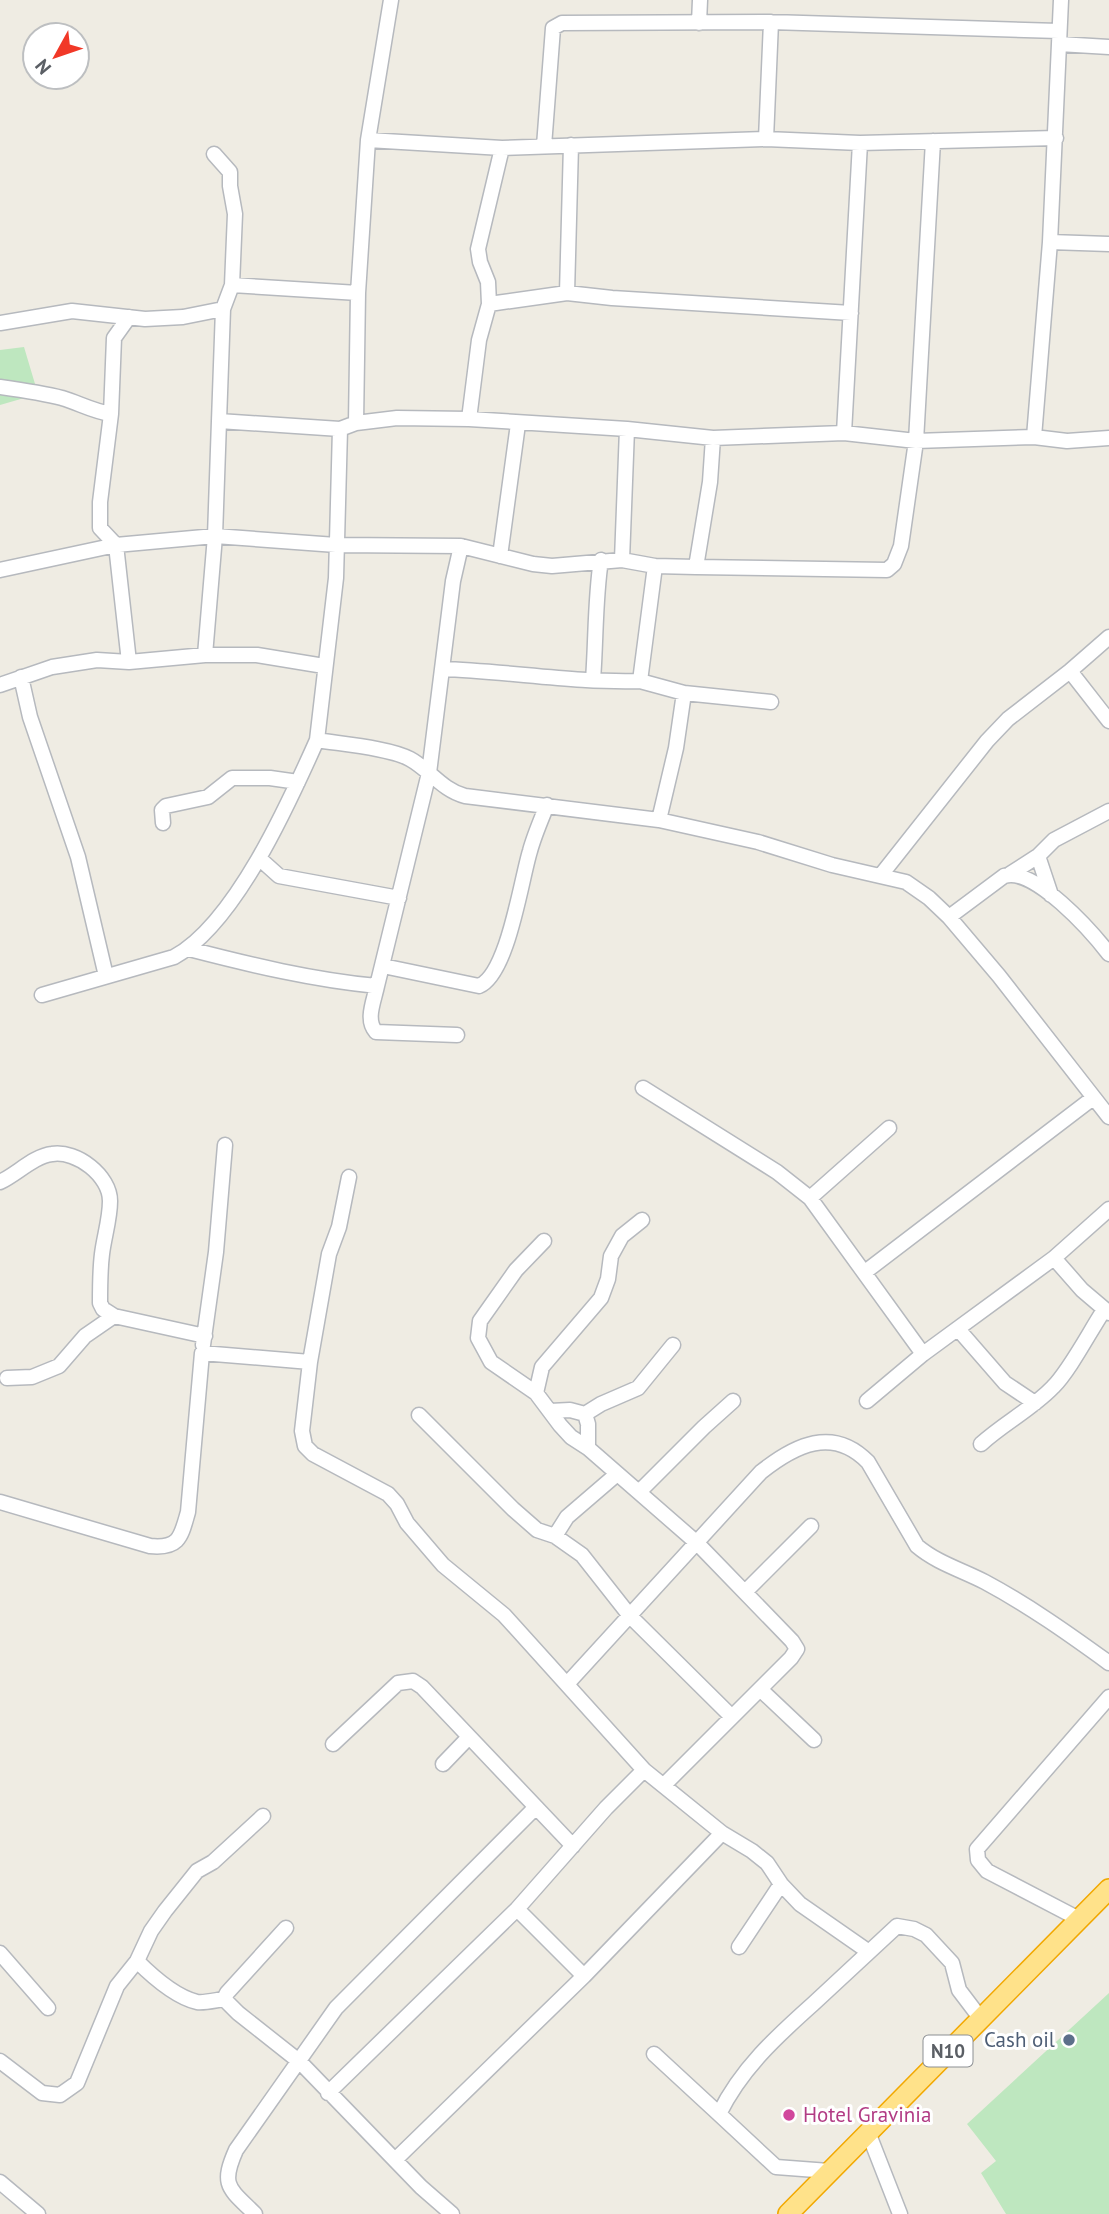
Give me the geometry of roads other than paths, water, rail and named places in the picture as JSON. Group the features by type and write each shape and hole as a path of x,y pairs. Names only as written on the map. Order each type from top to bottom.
{"highway":[{"name":"N10","path":"788,2214 1109,1889"}],"street":[{"path":"356,423 358,293 368,141 391,0"},
{"path":"699,23 700,0"},
{"path":"1034,437 1056,138 1061,0"},
{"path":"766,139 771,22"},
{"path":"544,146 553,28 562,23 771,22 1059,37 1109,47"},
{"path":"368,141 502,148 766,139 860,143 1056,138"},
{"path":"0,570 116,545 215,536 336,545 461,547 551,566 622,559 655,566 887,570 894,564 901,545 916,440 933,142"},
{"path":"844,433 860,143"},
{"path":"567,293 571,145"},
{"path":"469,419 479,341 489,304 488,282 478,248 502,148"},
{"path":"205,655 215,536 223,309 232,285 235,214 230,172 214,154"},
{"path":"1049,242 1109,244"},
{"path":"232,285 358,293"},
{"path":"489,304 567,293 851,313"},
{"path":"0,323 72,312 145,319 183,317 223,309"},
{"path":"99,314 114,338"},
{"path":"129,317 114,338 111,414 100,502 100,528 116,545 130,663"},
{"path":"0,387 50,395 71,401 90,411 111,414"},
{"path":"219,421 340,429 356,423 397,418 469,419 627,429 713,438 844,433 916,440 1109,438"},
{"path":"500,556 518,424"},
{"path":"41,995 174,957 189,949 206,932 260,859 317,740 336,578 340,429"},
{"path":"622,559 627,429"},
{"path":"696,567 707,504 713,438"},
{"path":"457,1035 376,1032 370,1019 429,774 453,580 461,547"},
{"path":"593,680 601,560"},
{"path":"640,681 655,566"},
{"path":"881,875 987,741 1008,719 1109,637"},
{"path":"0,685 52,667 97,660 130,663 205,655 257,655 324,666"},
{"path":"442,669 640,681 684,693 771,702"},
{"path":"1070,671 1109,720"},
{"path":"21,677 30,717 78,857 106,976"},
{"path":"659,820 676,748 684,693"},
{"path":"317,740 409,758 455,794 659,820 758,842 906,882 918,888 949,917 999,976 1109,1117"},
{"path":"163,823 162,810 166,806 208,797 232,778 270,778 298,782"},
{"path":"383,966 479,986 488,981 506,946 530,851 547,805"},
{"path":"949,917 1004,876 1038,856 1054,840 1109,811"},
{"path":"1038,856 1051,896"},
{"path":"260,859 279,876 399,898"},
{"path":"1010,874 1029,880 1051,896 1073,913 1107,947"},
{"path":"189,949 249,965 331,981 377,986"},
{"path":"643,1088 777,1172 810,1198 923,1354"},
{"path":"865,1272 1093,1098"},
{"path":"810,1198 888,1128"},
{"path":"0,1502 150,1546 163,1547 173,1544 180,1536 188,1512 225,1145"},
{"path":"0,1182 39,1158 53,1153 86,1163 99,1176 110,1199 101,1257 100,1303 103,1309 114,1316 205,1336"},
{"path":"349,1177 339,1227 329,1254 310,1362 302,1431 306,1446 313,1454 388,1494 397,1504 407,1524 443,1565 504,1615 644,1770 722,1833 768,1863 781,1884 800,1904 869,1952"},
{"path":"867,1401 923,1354 1054,1258 1109,1209"},
{"path":"536,1393 542,1367 601,1297 608,1279 611,1256 622,1236 642,1220"},
{"path":"544,1241 516,1270 480,1321 478,1338 491,1362 536,1393 571,1437 588,1448 697,1543 792,1641 796,1649 664,1785"},
{"path":"981,1444 1055,1386 1106,1312 1054,1258"},
{"path":"7,1378 32,1377 59,1366 85,1336 114,1316"},
{"path":"958,1329 1005,1383 1035,1403"},
{"path":"550,1410 570,1410 585,1414 638,1388 673,1345"},
{"path":"202,1353 310,1362"},
{"path":"639,1492 733,1401"},
{"path":"585,1414 588,1424 588,1448"},
{"path":"419,1415 537,1530 555,1536 582,1555 630,1616 732,1717"},
{"path":"567,1684 761,1472 785,1453 810,1443 836,1443 858,1452 868,1462 918,1546 929,1556 985,1582 1054,1624 1109,1663"},
{"path":"555,1536 567,1517 617,1474"},
{"path":"745,1592 811,1526"},
{"path":"333,1744 398,1683 413,1681 422,1687 573,1846"},
{"path":"760,1689 814,1740"},
{"path":"1079,1919 987,1871 978,1860 977,1849 1109,1697"},
{"path":"443,1763 469,1737"},
{"path":"328,2093 517,1909 644,1770"},
{"path":"255,2214 234,2193 228,2182 228,2169 236,2150 336,2008 536,1807"},
{"path":"0,2061 42,2093 60,2095 77,2083 117,1986 138,1961 165,1911 197,1871 213,1861 263,1816"},
{"path":"396,2159 584,1976 722,1833"},
{"path":"739,1947 781,1884"},
{"path":"517,1909 584,1976"},
{"path":"719,2114 729,2093 744,2072 779,2034 897,1926 914,1929 926,1935 952,1963 959,1990 981,2019"},
{"path":"224,1999 286,1928"},
{"path":"0,1953 48,2008"},
{"path":"138,1961 147,1971 184,1997 199,2002 224,1999"},
{"path":"224,1999 300,2062 421,2187 452,2214"},
{"path":"654,2054 776,2167 829,2171"},
{"path":"868,2132 900,2214"},
{"path":"0,2182 38,2214"}],"place":[{"name":"Cash oil","path":"1069,2040"},
{"name":"Hotel Gravinia","path":"789,2115"}]}
